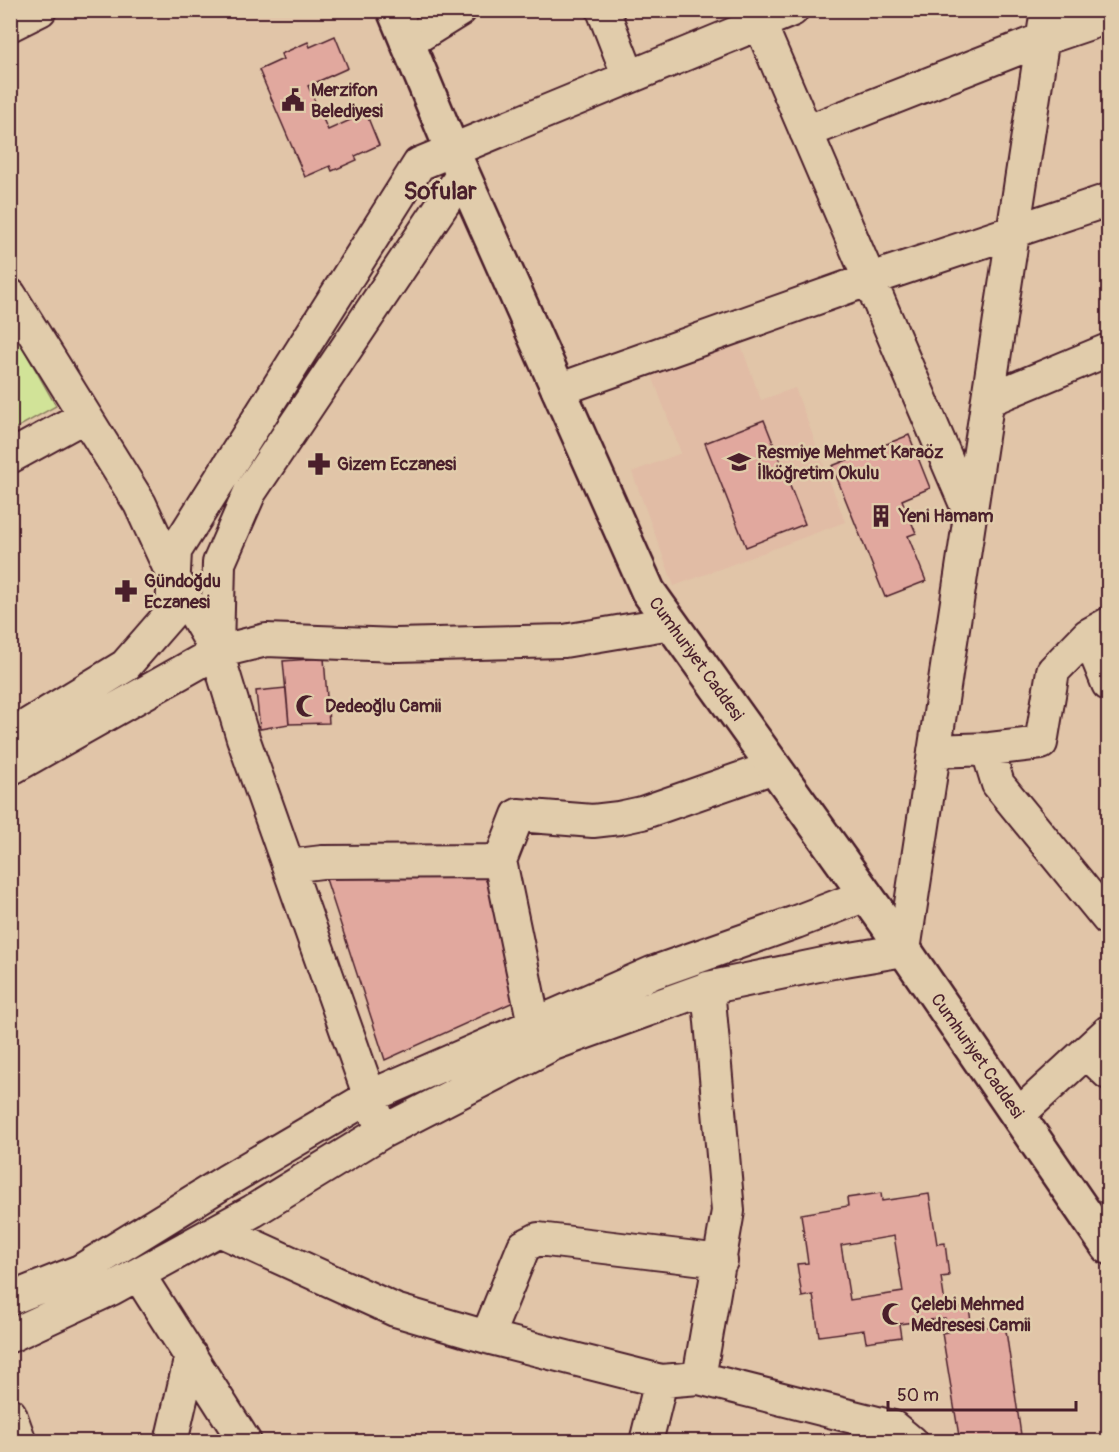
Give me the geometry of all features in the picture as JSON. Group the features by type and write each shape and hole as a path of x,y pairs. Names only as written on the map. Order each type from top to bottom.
{"main road":[{"name":"Cumhuriyet Caddesi","path":"394,10 457,162 648,591 866,895 1108,1247"}],"street":[{"path":"10,25 40,10"},
{"path":"407,43 460,10"},
{"path":"603,10 629,77"},
{"path":"10,736 125,666 172,612 175,551 419,164 457,162 629,77 792,10"},
{"path":"806,132 1045,25 1108,17"},
{"path":"760,24 970,514"},
{"path":"10,1336 111,1289 219,1230 382,1132 553,1044 708,988 904,950 1045,25"},
{"path":"217,652 219,563 250,492 457,162"},
{"path":"558,390 870,280 1108,200"},
{"path":"10,295 140,504 174,578 217,652 243,738 382,1132"},
{"path":"988,400 1108,351"},
{"path":"10,457 85,416"},
{"path":"10,769 217,652 266,640 396,645 564,641 671,623"},
{"path":"934,751 990,749 1041,742 1053,671 1098,629"},
{"path":"1098,629 1108,684"},
{"path":"990,749 993,772 998,784 1108,919"},
{"path":"534,1024 500,861 518,815 592,821 619,818 642,813 774,767"},
{"path":"289,866 322,862 500,861"},
{"path":"10,1299 80,1271 226,1181 371,1096 652,974 866,895"},
{"path":"699,1378 728,1211 708,988"},
{"path":"1018,1115 1101,1052"},
{"path":"219,1230 395,1310 487,1337 661,1381 699,1378 893,1427 911,1442"},
{"path":"487,1337 524,1246 538,1239 720,1261"},
{"path":"138,1274 245,1442"},
{"path":"171,1442 191,1356"},
{"path":"646,1442 661,1381"},
{"path":"10,1414 20,1442"}],"shaded area":[{"name":"Resmiye Mehmet Karaöz İlköğretim Okulu","path":"739,340 761,400 795,388 845,522 674,586 632,472 681,453 651,373"}],"green space":[{"path":"10,325 56,406 11,431 10,431"}],"building":[{"name":"Merzifon Belediyesi","path":"335,36 348,68 308,86 328,130 366,113 379,145 355,156 357,160 332,171 330,166 305,177 259,70 283,59 281,54 308,42 310,47"},
{"path":"764,420 805,524 746,547 705,443"},
{"name":"Yeni Hamam","path":"909,435 930,488 902,500 916,533 908,536 926,581 885,597 832,466"},
{"name":"Dedeoğlu Camii","path":"324,658 329,723 289,724 283,661"},
{"path":"286,688 289,724 260,729 256,691"},
{"path":"479,864 501,916 520,999 385,1060 326,879 355,865"},
{"name":"Çelebi Mehmed Medresesi Camii","path":"881,1193 882,1201 929,1194 937,1244 945,1243 949,1276 941,1277 946,1310 969,1307 972,1329 1005,1324 1022,1442 960,1442 942,1333 948,1332 945,1318 899,1324 901,1337 866,1342 864,1330 819,1336 813,1295 802,1297 797,1264 808,1263 801,1214 848,1206 847,1198","holes":["894,1236 903,1292 850,1300 841,1245"]}],"place":[{"name":"Merzifon Belediyesi","path":"293,100"},
{"name":"Resmiye Mehmet Karaöz İlköğretim Okulu","path":"739,462"},
{"name":"Gizem Eczanesi","path":"319,464"},
{"name":"Yeni Hamam","path":"881,516"},
{"name":"Gündoğdu Eczanesi","path":"126,591"},
{"name":"Dedeoğlu Camii","path":"307,706"},
{"name":"Çelebi Mehmed Medresesi Camii","path":"893,1314"}],"district":[{"name":"Sofular","path":"440,191"}]}
